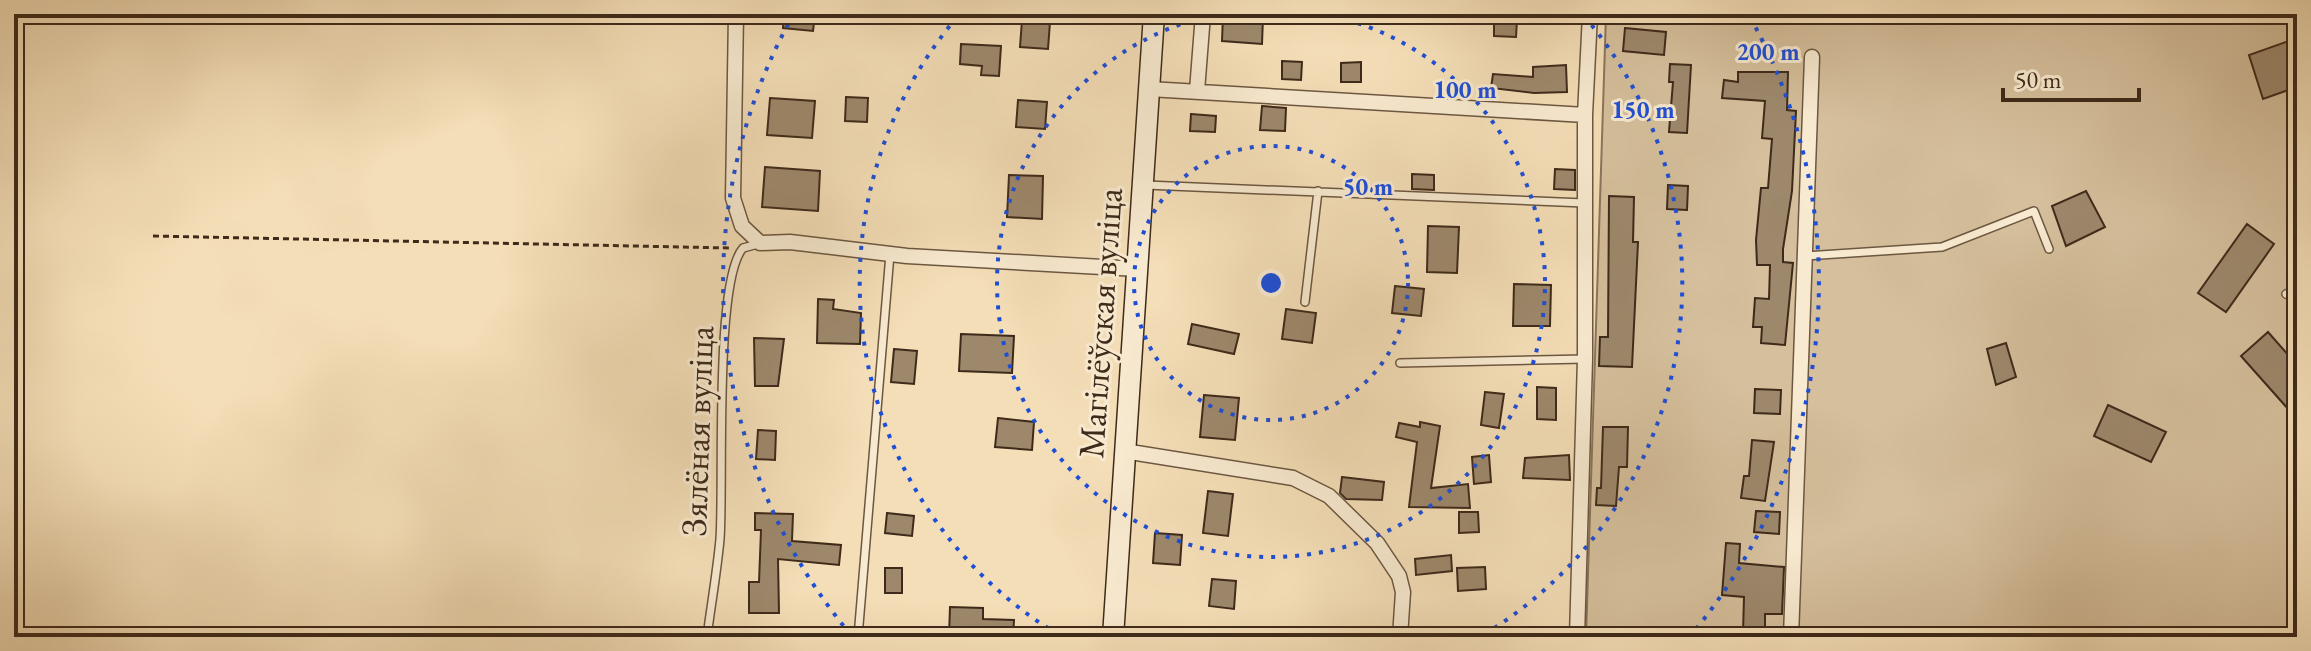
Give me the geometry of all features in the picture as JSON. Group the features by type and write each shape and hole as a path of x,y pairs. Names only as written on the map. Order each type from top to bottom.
{"main road":[{"name":"Магілёўская вуліца","path":"1113,637 1154,14"}],"street":[{"path":"736,14 733,198 742,226 760,243 790,242 890,254 1138,269"},
{"path":"1197,91 1203,14"},
{"path":"1577,637 1585,359 1585,115 1590,14"},
{"path":"1791,637 1812,57"},
{"path":"1149,89 1585,115"},
{"path":"1124,451 1293,478 1329,496 1377,543 1399,576 1403,592 1400,637"}],"lane":[{"path":"1144,185 1584,203"},
{"path":"1305,302 1318,191"},
{"path":"1805,256 1942,247 2034,211 2049,249"},
{"path":"743,248 760,243"},
{"name":"Зялёная вуліца","path":"707,637 720,539 722,386 730,270 743,248"},
{"path":"858,637 890,254"},
{"path":"2286,294 2297,289"},
{"path":"1400,363 1585,359"}],"path":[{"path":"153,236 743,248"}],"shaded area":[{"path":"1606,14 2297,14 2297,637 1586,637"}],"building":[{"path":"784,14 815,14 813,31 783,28"},
{"path":"1223,15 1263,17 1262,44 1222,41"},
{"path":"1494,19 1517,20 1516,37 1494,36"},
{"path":"1022,20 1050,22 1048,49 1020,47"},
{"path":"1625,28 1666,32 1664,55 1623,51"},
{"path":"2297,38 2297,87 2263,99 2249,55"},
{"path":"961,44 1001,46 999,76 981,75 982,66 960,64"},
{"path":"1282,61 1302,62 1301,80 1282,79"},
{"path":"1361,62 1361,82 1341,82 1341,63"},
{"path":"1670,64 1691,65 1687,133 1669,132 1673,82 1669,82"},
{"path":"1566,65 1567,92 1534,93 1491,88 1493,74 1533,77 1533,67"},
{"path":"1738,72 1788,72 1787,110 1796,111 1792,191 1783,249 1783,262 1793,263 1785,345 1761,343 1762,327 1753,327 1755,298 1769,299 1770,265 1757,265 1756,240 1761,188 1768,188 1772,139 1762,138 1765,101 1722,98 1724,80 1738,82"},
{"path":"846,97 868,98 867,122 845,121"},
{"path":"770,98 815,101 812,138 767,135"},
{"path":"1018,100 1047,102 1045,129 1016,127"},
{"path":"1262,106 1286,108 1285,131 1260,130"},
{"path":"1191,114 1216,116 1215,132 1190,131"},
{"path":"765,167 820,171 818,211 762,207"},
{"path":"1555,169 1575,170 1575,190 1554,189"},
{"path":"1412,174 1434,175 1434,190 1412,189"},
{"path":"1009,175 1043,176 1042,219 1007,217"},
{"path":"1668,185 1688,186 1687,210 1667,209"},
{"path":"2086,191 2105,227 2066,246 2052,206"},
{"path":"1609,196 1634,197 1633,242 1638,242 1632,367 1599,366 1600,337 1608,337"},
{"path":"2247,224 2274,244 2226,312 2198,293"},
{"path":"1428,226 1459,227 1457,273 1427,272"},
{"path":"1514,284 1551,285 1550,326 1513,326"},
{"path":"1395,286 1424,289 1421,316 1392,313"},
{"path":"818,299 834,300 833,309 861,313 860,344 817,343"},
{"path":"1286,309 1316,313 1312,343 1282,339"},
{"path":"1192,324 1239,334 1234,354 1188,344"},
{"path":"2268,332 2297,365 2297,419 2241,356"},
{"path":"961,334 1014,336 1012,373 959,371"},
{"path":"754,338 784,339 778,386 755,386"},
{"path":"2006,343 2016,377 1996,385 1987,349"},
{"path":"894,349 917,351 914,384 891,382"},
{"path":"1537,387 1556,388 1556,420 1537,419"},
{"path":"1755,389 1781,390 1780,414 1754,413"},
{"path":"1485,392 1504,394 1499,428 1481,425"},
{"path":"1204,395 1239,398 1235,440 1200,437"},
{"path":"2108,405 2166,432 2151,462 2094,436"},
{"path":"998,418 1034,422 1032,450 995,447"},
{"path":"1420,422 1440,426 1431,488 1468,484 1470,508 1409,507 1417,442 1396,437 1399,423 1420,427"},
{"path":"1603,427 1628,427 1627,467 1619,467 1616,506 1596,505 1597,488 1601,488"},
{"path":"758,430 776,431 775,460 756,459"},
{"path":"1752,440 1774,442 1765,501 1741,498 1744,476 1749,476"},
{"path":"1489,455 1491,482 1474,484 1472,457"},
{"path":"1569,455 1570,480 1523,478 1525,458"},
{"path":"1342,477 1384,482 1382,500 1346,499 1340,493"},
{"path":"1208,491 1233,494 1228,536 1203,533"},
{"path":"1756,511 1780,512 1779,534 1754,532"},
{"path":"1459,512 1478,512 1479,532 1459,533"},
{"path":"755,513 793,514 792,541 841,545 839,565 778,559 779,613 749,613 749,582 759,582 761,530 755,530"},
{"path":"887,513 914,516 912,536 885,533"},
{"path":"1155,533 1182,535 1180,565 1153,563"},
{"path":"1726,543 1740,544 1739,563 1784,567 1782,614 1765,614 1765,634 1743,633 1744,597 1722,595"},
{"path":"1451,555 1452,571 1416,575 1415,559"},
{"path":"1485,567 1486,589 1458,591 1457,568"},
{"path":"885,568 902,568 902,593 885,593"},
{"path":"1212,579 1236,581 1234,609 1209,606"},
{"path":"950,607 983,608 983,619 1014,620 1013,637 949,637"}]}
